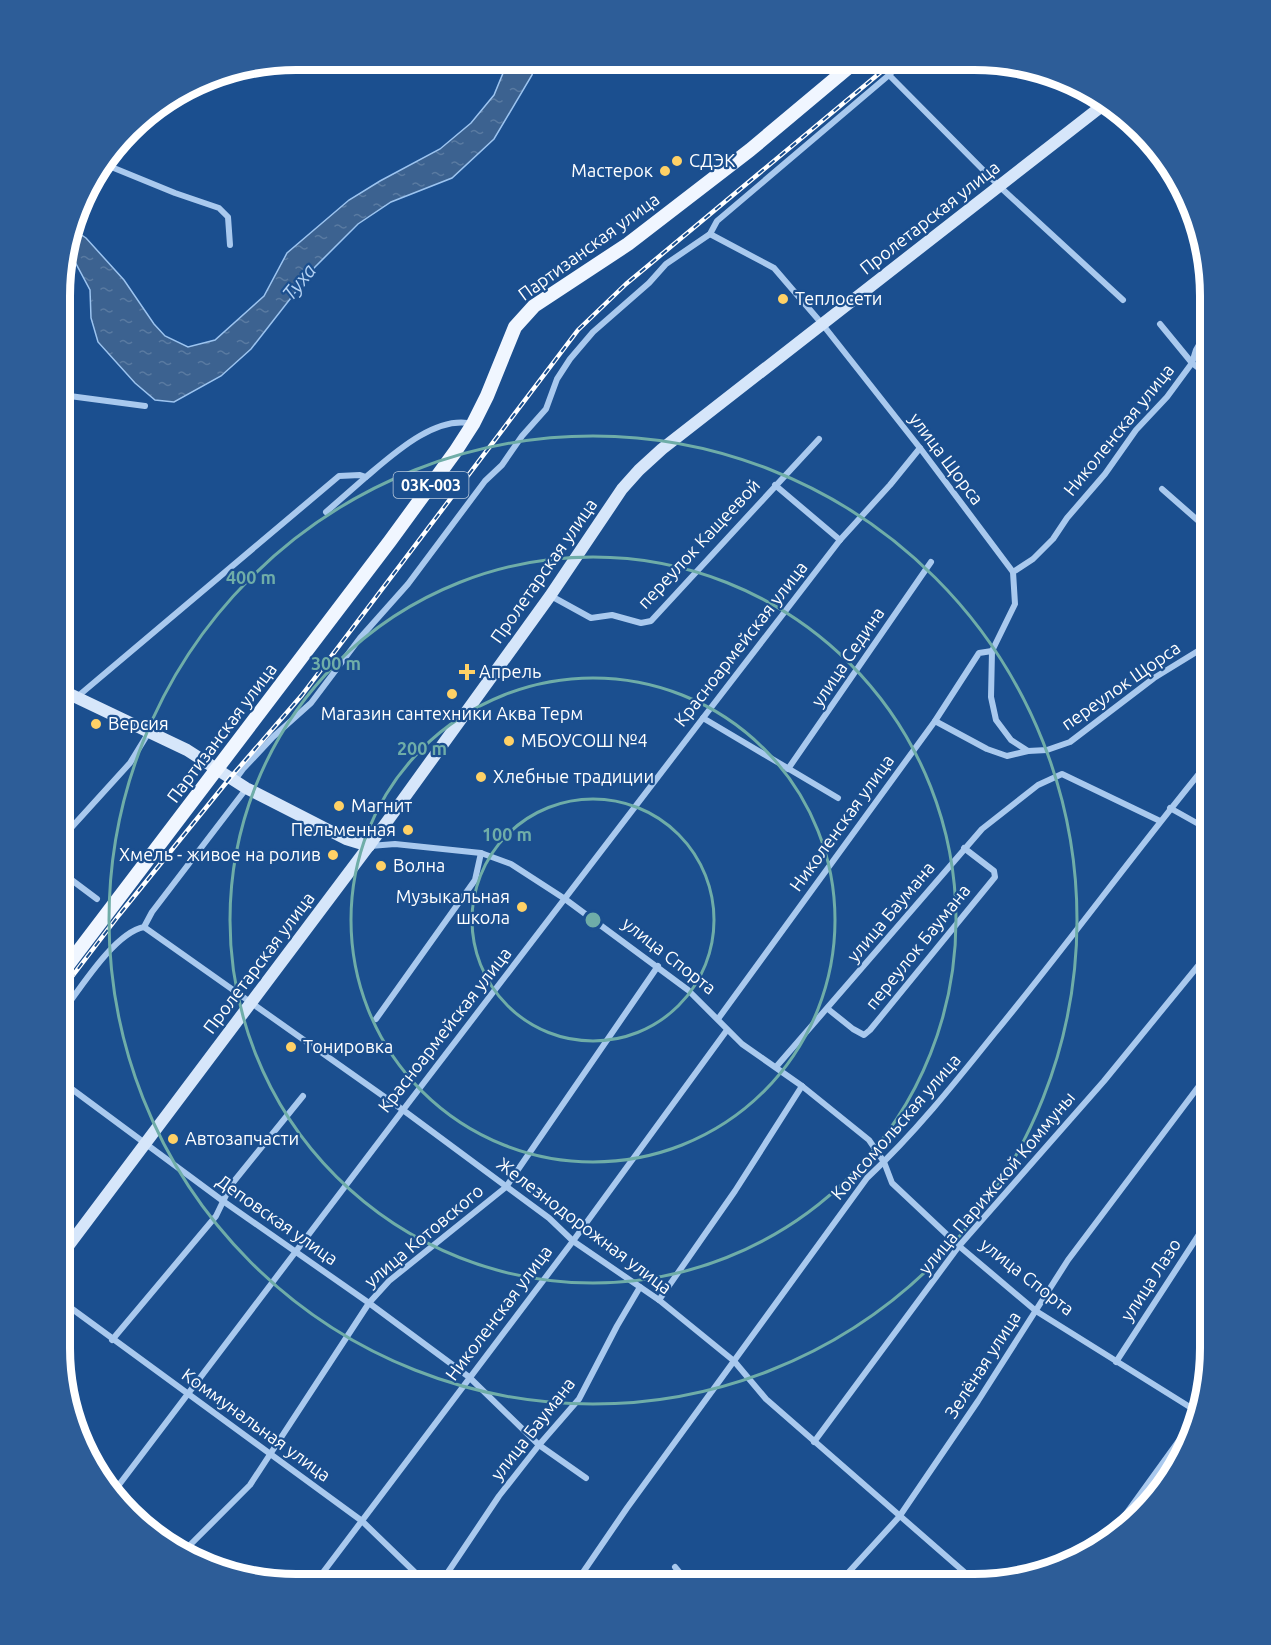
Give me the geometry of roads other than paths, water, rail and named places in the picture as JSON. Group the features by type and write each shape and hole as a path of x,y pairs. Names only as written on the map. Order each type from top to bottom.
{"main road":[{"name":"Партизанская улица","path":"70,962 390,541 473,424 515,327 529,311 628,244 750,150 845,70"}],"street":[{"path":"235,780 273,737 311,703 360,638 408,584 434,546 485,481 502,465 530,427 542,415 557,379 570,359 593,332 649,283 666,264 710,234 717,221 894,70"},
{"path":"889,75 999,186 1123,300"},
{"name":"Пролетарская улица","path":"70,1244 369,846 550,596 608,510 639,471 662,449 1099,108"},
{"path":"112,167 219,208 228,217 230,245"},
{"name":"улица Щорса","path":"710,234 774,268 823,325 920,448 1013,572"},
{"path":"1160,324 1192,363 1201,370"},
{"name":"Николенская улица","path":"1013,572 1033,559 1053,539 1066,518 1105,474 1136,430 1167,397 1192,363 1201,341"},
{"path":"70,396 145,406"},
{"path":"326,512 420,435 461,421 473,424"},
{"name":"переулок Кащеевой","path":"550,596 591,618 612,615 641,623 651,621 819,439"},
{"name":"Красноармейская улица","path":"118,1487 840,540 920,448"},
{"path":"77,697 339,477 360,475 366,477"},
{"path":"775,485 840,540"},
{"path":"1162,489 1201,523"},
{"name":"улица Седина","path":"789,769 932,562"},
{"path":"1013,572 1015,604 992,651 991,697 996,720 1011,740 1028,751"},
{"name":"переулок Щорса","path":"1028,751 1047,750 1070,742 1154,678 1201,650"},
{"name":"Николенская улица","path":"718,1019 935,721 979,653 992,651"},
{"name":"улица Спорта","path":"70,694 186,750 246,788 346,839 369,846 394,844 481,853 511,864 565,899 658,966 688,990 742,1044 802,1086 869,1140 884,1162 892,1183 959,1246 1036,1311 1193,1408"},
{"path":"703,718 838,798"},
{"path":"935,721 987,750 1007,756 1028,751"},
{"path":"70,829 130,763 150,732"},
{"name":"Комсомольская улица","path":"582,1574 627,1508 867,1178 958,1079 1040,979 1170,808 1201,771"},
{"name":"улица Баумана","path":"776,1067 964,848 982,829 1038,785 1062,774 1160,821"},
{"path":"70,1002 117,942 134,929 144,927 152,912 246,788"},
{"path":"1170,808 1201,825"},
{"name":"переулок Баумана","path":"828,1009 864,1035 870,1030 995,877 994,871 964,848"},
{"path":"376,1019 475,880 481,853"},
{"path":"70,879 97,899"},
{"name":"Железнодорожная улица","path":"144,927 403,1110 549,1218 573,1241 659,1300 734,1361 766,1399 966,1574"},
{"name":"улица Парижской Коммуны","path":"814,1442 959,1246 1104,1081 1201,962"},
{"name":"улица Котовского","path":"188,1547 250,1485 369,1303 389,1281 506,1187 658,966"},
{"name":"Николенская улица","path":"322,1574 573,1241 727,1030"},
{"name":"Зелёная улица","path":"847,1574 899,1517 978,1401 1068,1260 1201,1083"},
{"path":"659,1300 735,1191 802,1086"},
{"name":"Деповская улица","path":"70,1088 469,1377 538,1444 586,1478"},
{"path":"112,1340 216,1216 231,1185 303,1096"},
{"name":"улица Лазо","path":"1116,1362 1201,1230"},
{"name":"улица Баумана","path":"447,1574 499,1496 538,1444 579,1399 640,1287"},
{"name":"Коммунальная улица","path":"70,1308 362,1521 417,1574"},
{"path":"1122,1520 1182,1436"},
{"path":"675,1567 681,1574"}],"water":[{"name":"Туха","path":"504,70 533,70 494,139 452,178 391,202 358,224 315,267 251,349 221,376 174,402 155,400 135,383 98,342 91,318 90,290 73,261 79,234 124,280 165,336 188,347 215,340 264,296 287,253 349,200 440,149 471,123 494,95"}],"railway":[{"path":"70,979 230,778 302,695 578,330 626,284 883,70"}],"place":[{"name":"СДЭК","path":"677,161"},
{"name":"Мастерок","path":"665,171"},
{"name":"Теплосети","path":"783,299"},
{"name":"Апрель","path":"467,672"},
{"name":"Магазин сантехники Аква Терм","path":"452,694"},
{"name":"Версия","path":"96,724"},
{"name":"МБОУСОШ №4","path":"509,741"},
{"name":"Хлебные традиции","path":"481,777"},
{"name":"Магнит","path":"339,806"},
{"name":"Пельменная","path":"408,830"},
{"name":"Хмель - живое на ролив","path":"333,855"},
{"name":"Волна","path":"381,866"},
{"name":"Музыкальная школа","path":"522,907"},
{"name":"Тонировка","path":"291,1047"},
{"name":"Автозапчасти","path":"173,1139"}]}
